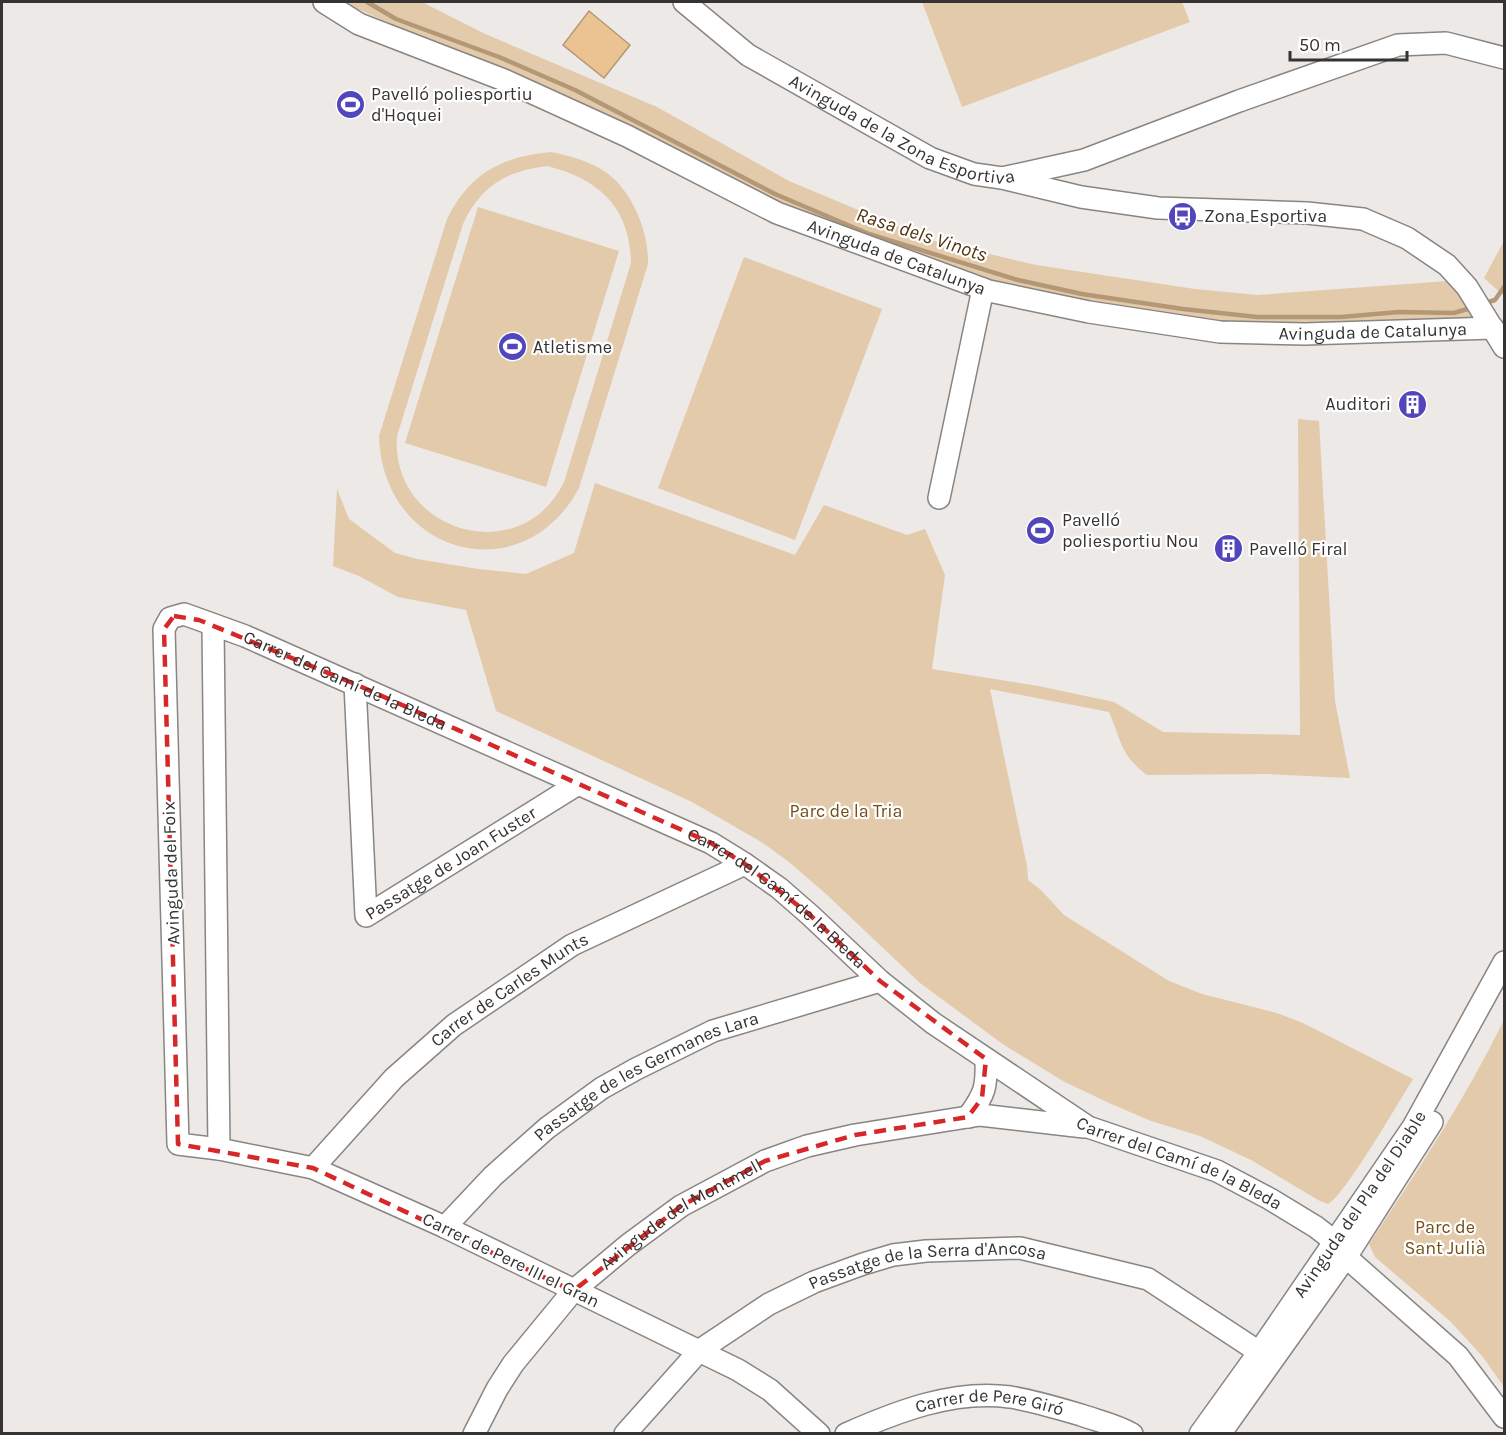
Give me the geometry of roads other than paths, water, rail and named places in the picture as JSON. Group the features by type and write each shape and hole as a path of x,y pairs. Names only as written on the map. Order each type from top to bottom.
{"street":[{"name":"Avinguda de Catalunya","path":"324,2 359,24 504,80 627,136 777,213 983,290 1089,312 1220,332 1305,334 1493,328 1504,347"},
{"name":"Avinguda de la Zona Esportiva","path":"684,2 748,55 930,158 974,174 1002,178 1084,160 1239,100 1398,45 1446,43 1504,58"},
{"path":"1081,197 1080,184 1084,160"},
{"name":"Avinguda de la Zona Esportiva","path":"1052,191 1084,160"},
{"path":"1052,191 1049,181 1062,164"},
{"path":"1002,178 1081,197 1158,208 1307,213 1363,219 1407,238 1447,266 1467,287 1493,328"},
{"path":"939,498 983,290"},
{"name":"Carrer del Camí de la Bleda","path":"184,614 245,636 711,843 780,888 880,981 933,1023 1088,1127 1217,1171 1316,1227 1458,1356 1504,1417"},
{"name":"Avinguda del Foix","path":"178,1144 164,629 170,618 184,614"},
{"path":"213,626 219,1149"},
{"name":"Passatge de Joan Fuster","path":"355,684 366,916 578,784"},
{"name":"Carrer de Carles Munts","path":"313,1168 394,1078 454,1025 572,945 745,864"},
{"name":"Avinguda del Pla del Diable","path":"1220,1434 1340,1249 1413,1127 1504,962"},
{"name":"Passatge de les Germanes Lara","path":"445,1227 493,1176 547,1128 602,1088 636,1068 713,1031 880,981"},
{"name":"Avinguda del Pla del Diable","path":"1200,1434 1427,1131 1504,987"},
{"path":"968,1117 982,1098 987,1079 986,1059"},
{"name":"Avinguda del Montmell","path":"474,1434 497,1389 513,1364 573,1291 628,1245 681,1206 765,1161 807,1146 855,1135 980,1115 1088,1127"},
{"name":"Carrer de Pere III el Gran","path":"178,1144 219,1149 313,1168 445,1227 738,1370 770,1390 819,1434"},
{"name":"Passatge de la Serra d'Ancosa","path":"625,1434 700,1350 769,1304 814,1282 893,1255 926,1251 1020,1248 1148,1279 1260,1352"},
{"name":"Carrer de Pere Giró","path":"846,1434 888,1416 922,1406 966,1397 1007,1396 1046,1404 1132,1434"}],"waterway":[{"name":"Rasa dels Vinots","path":"367,2 396,19 499,57 575,90 775,194 869,234 1018,280 1082,294 1257,317 1341,317 1399,312 1454,313 1474,307"},
{"name":"Rasa dels Vinots","path":"1485,303 1495,300 1504,287"}],"place":[{"name":"Pavelló poliesportiu d'Hoquei","path":"350,104"},
{"name":"Zona Esportiva","path":"1183,216"},
{"name":"Atletisme","path":"512,347"},
{"name":"Auditori","path":"1412,404"},
{"name":"Pavelló poliesportiu Nou","path":"1041,530"},
{"name":"Pavelló Firal","path":"1228,549"}],"park label":[{"name":"Parc de la Tria","path":"846,811"},
{"name":"Parc de Sant Julià","path":"1445,1237"}]}
